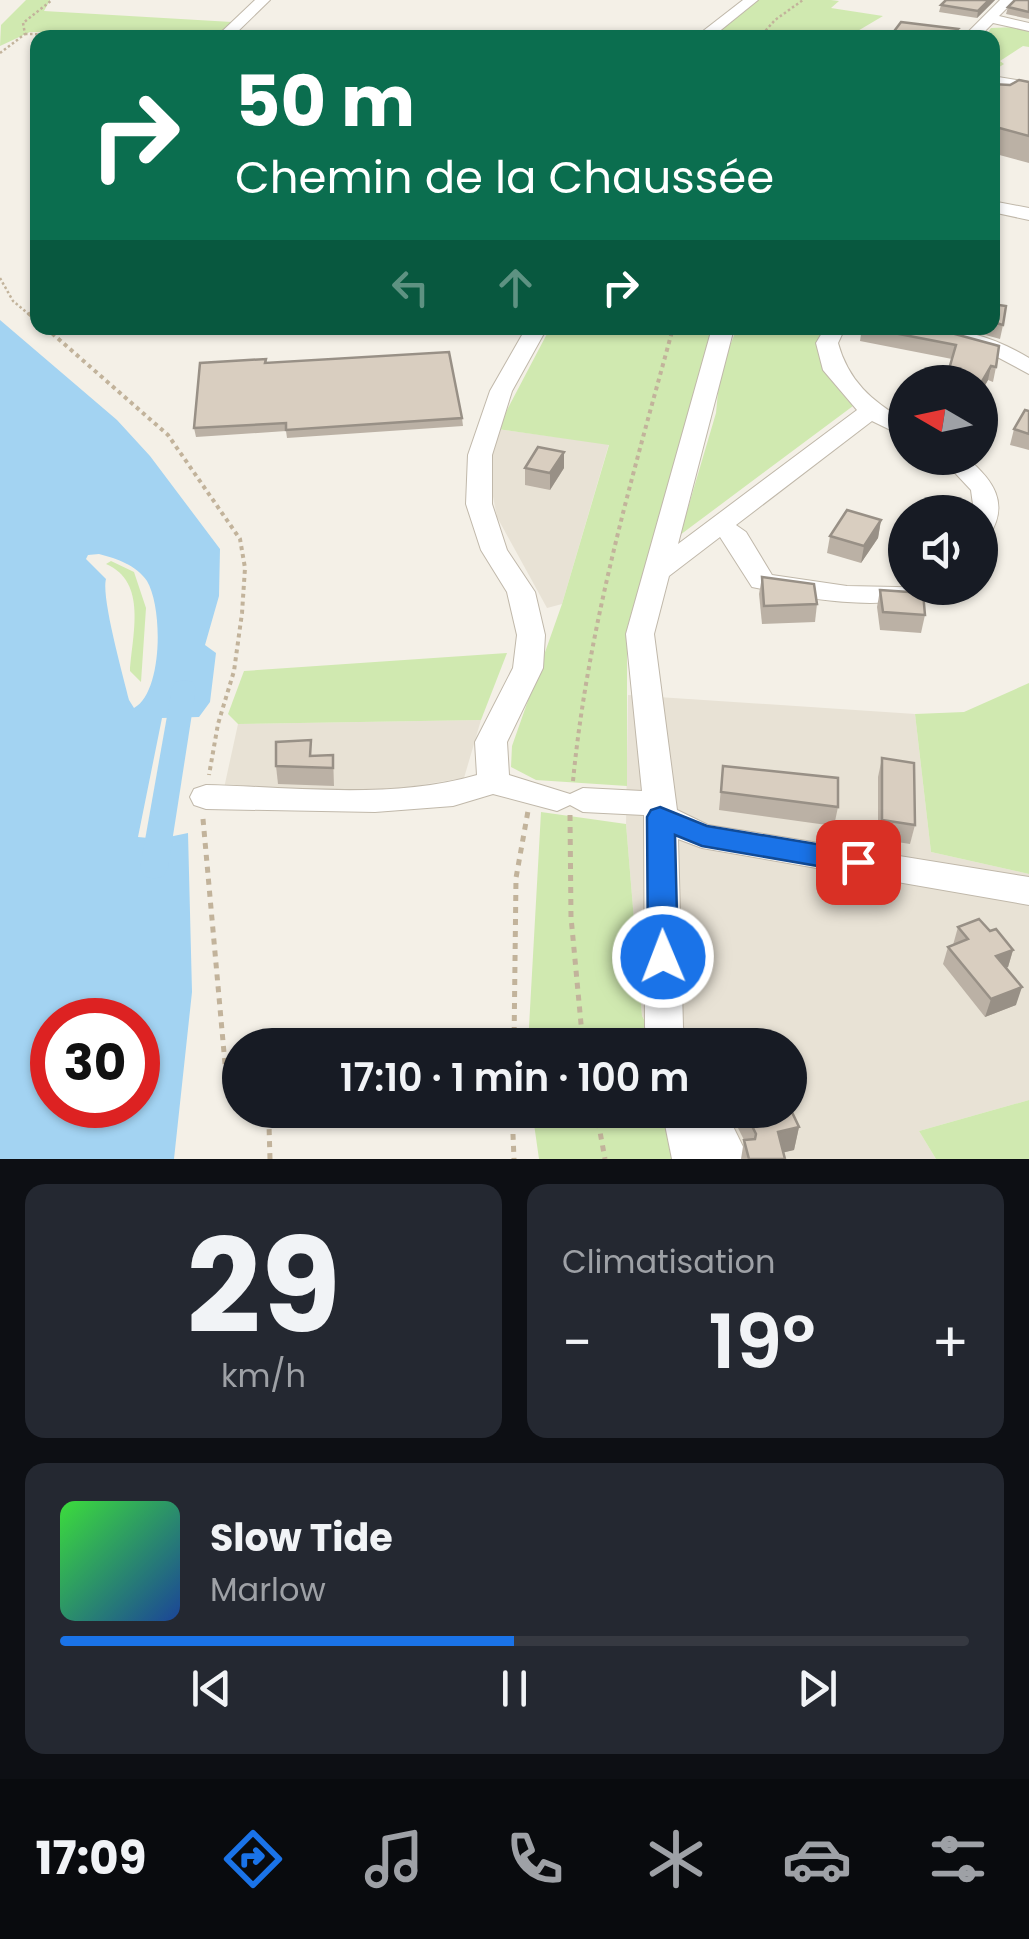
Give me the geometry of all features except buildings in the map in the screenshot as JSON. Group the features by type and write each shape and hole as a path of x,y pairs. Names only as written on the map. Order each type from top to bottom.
{"street":[{"path":"231,30 263,0"},
{"path":"712,30 750,0"},
{"path":"977,30 1008,0"},
{"path":"990,18 1029,27"},
{"path":"1000,82 1029,87"},
{"path":"1000,208 1029,214"},
{"path":"493,782 491,742 528,668 531,634 521,592 494,550 479,504 480,455 500,391 533,335"},
{"path":"668,1028 660,811 640,634 722,335"},
{"path":"832,335 828,344 834,370 871,411 888,420"},
{"path":"949,335 994,346 1029,367"},
{"path":"656,573 871,411"},
{"path":"968,475 986,495"},
{"path":"719,524 737,538 762,581 809,589 888,594"},
{"path":"206,797 376,800 452,794 493,782 660,811 702,836 1029,891"},
{"path":"686,1128 693,1159"},
{"path":"713,1128 728,1159"}],"path":[{"path":"25,34 23,23 52,0"},
{"path":"767,30 803,0"},
{"path":"0,53 30,34"},
{"path":"0,278 13,301 30,315"},
{"path":"54,335 168,435 240,539 245,568 234,671 218,724 201,832 210,882 211,940 222,1040"},
{"path":"581,1028 564,794 592,639 670,335"},
{"path":"514,1028 516,878 524,823 564,794"},
{"path":"269,1128 270,1159"},
{"path":"513,1128 514,1159"},
{"path":"600,1128 606,1159"}],"shaded area":[{"path":"497,429 609,444 562,604 547,608 497,517 489,476"},
{"path":"628,695 915,714 931,852 1029,874 1029,1100 919,1131 936,1159 723,1159 705,1128 807,1128 807,1028 649,1028 642,1016 626,824"},
{"path":"481,720 464,778 365,794 224,788 238,724"}],"green space":[{"path":"26,0 50,0 44,11 232,22 223,30 30,30 0,46 1,25"},
{"path":"758,0 839,1 831,8 883,16 859,30 720,30"},
{"path":"991,28 1029,30 1029,47 1023,46 1000,61 1000,30"},
{"path":"546,335 713,335 627,628 627,786 536,780 511,767 512,746 562,604 609,445 497,429"},
{"path":"734,335 822,335 821,352 826,371 853,406 680,535 716,413 720,371"},
{"path":"111,561 134,572 146,608 141,682 130,671 133,596 119,572 106,564"},
{"path":"507,653 481,720 238,724 228,714 244,671"},
{"path":"1029,683 1029,874 931,852 915,714 964,712"},
{"path":"541,812 626,824 642,1016 649,1028 529,1028"},
{"path":"1029,1100 1029,1159 936,1159 919,1131"},
{"path":"535,1128 705,1128 723,1159 539,1159"}],"water":[{"path":"0,320 117,420 150,456 220,549 219,596 205,645 216,653 210,702 199,717 162,718 138,837 159,839 188,833 192,992 174,1159 0,1159","holes":["99,554 120,561 147,581 158,629 151,685 134,708 113,637 106,579 86,559 88,555"]}],"waterway":[{"path":"154,868 184,688"}],"route":[{"path":"663,957 660,817 702,836 858,862"}]}
